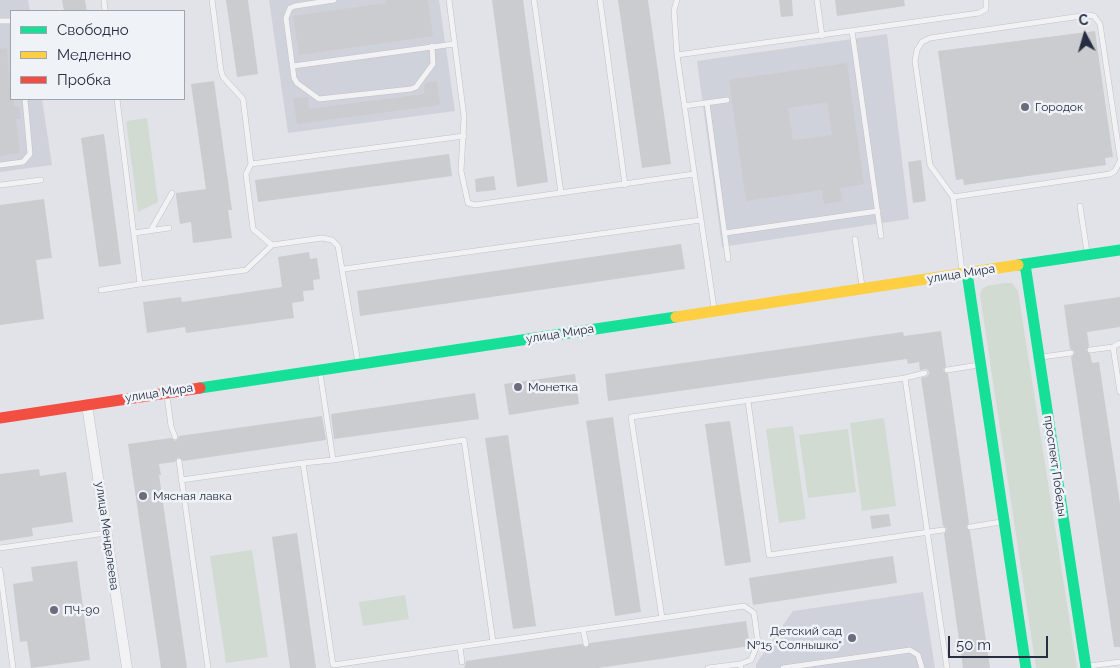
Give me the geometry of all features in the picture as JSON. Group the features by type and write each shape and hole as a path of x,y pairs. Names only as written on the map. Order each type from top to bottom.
{"main road":[{"name":"улица Мира","path":"0,418 1120,250"},
{"name":"проспект Победы","path":"1025,264 1086,667"},
{"path":"965,273 981,365 1026,668"}],"street":[{"name":"улица Менделеева","path":"87,404 127,668"}],"lane":[{"path":"212,0 221,71 223,77 243,99 251,164 246,174 253,229 272,245"},
{"path":"334,0 290,8 286,18 297,83 324,100 411,89 416,86 433,64 432,46"},
{"path":"449,0 464,117 461,171 468,203 475,205 694,174"},
{"path":"534,0 561,193"},
{"path":"600,0 626,185"},
{"path":"676,0 674,10 677,55 714,311"},
{"path":"817,0 822,36"},
{"path":"677,55 979,14 986,10 986,0"},
{"path":"953,197 1110,174 1115,171 1120,159 1118,133 1100,24 1094,16 1088,14 930,38 922,42 917,50 915,61 930,165 953,197 965,273"},
{"path":"852,32 881,236"},
{"path":"293,66 454,44"},
{"path":"0,165 23,162 30,154 25,100"},
{"path":"116,100 140,284"},
{"path":"684,106 727,100"},
{"path":"706,103 728,259"},
{"path":"251,164 464,136"},
{"path":"0,185 41,180"},
{"path":"151,230 172,193"},
{"path":"1080,206 1087,255"},
{"path":"725,233 878,211"},
{"path":"344,269 701,220"},
{"path":"134,233 168,228"},
{"path":"101,290 246,270 272,245 322,238 332,240 338,246 344,269 358,363"},
{"path":"855,240 862,288"},
{"path":"1090,350 1113,347 1120,342"},
{"path":"1113,347 1120,392"},
{"path":"1039,358 1070,353"},
{"path":"947,370 981,365"},
{"path":"320,369 333,460"},
{"path":"662,618 631,418 905,378 925,373"},
{"path":"905,378 947,668"},
{"path":"166,392 171,426 175,437"},
{"path":"748,401 769,555 943,530"},
{"path":"181,480 464,440 493,642"},
{"path":"179,461 208,668"},
{"path":"304,463 333,665 744,606 754,613 758,643 751,660 740,666 708,668"},
{"path":"970,526 1004,522"},
{"path":"0,548 107,532"},
{"path":"0,570 13,668"},
{"path":"584,629 586,644"},
{"path":"460,647 462,662"},
{"path":"783,668 910,650 918,654 922,668"},
{"path":"1086,667 1120,662"}],"shaded area":[{"path":"0,0 28,0 30,10 10,10 10,100 42,100 52,165 0,172"},
{"path":"269,0 439,0 455,111 288,133"},
{"path":"887,34 909,219 722,247 697,61"},
{"path":"147,118 158,202 138,212 126,121"},
{"path":"1012,283 1018,291 1077,668 1036,668 980,295 982,289 987,286"},
{"path":"884,418 896,506 862,511 850,423"},
{"path":"793,426 806,519 779,523 766,429"},
{"path":"848,429 856,492 808,498 799,435"},
{"path":"252,550 268,657 226,663 210,556"},
{"name":"Детский сад №15 \"Солнышко\"","path":"923,592 935,668 756,668 756,664 793,611"},
{"path":"405,595 409,619 363,626 359,602"}],"building":[{"path":"62,0 85,0 87,10 64,10"},
{"path":"226,0 248,0 258,74 237,77"},
{"path":"386,0 428,0 433,36 299,55 293,16 386,3"},
{"path":"492,0 523,0 548,182 517,187"},
{"path":"618,0 648,0 671,164 642,168"},
{"path":"779,0 792,0 793,16 781,17"},
{"path":"835,0 904,0 905,6 837,16"},
{"path":"1095,31 1113,157 1105,158 1106,165 964,185 963,179 956,180 938,51"},
{"path":"7,48 10,100 13,100 14,106 19,107 21,119 16,119 20,153 0,156 0,49"},
{"path":"847,63 864,184 840,188 842,201 824,204 822,190 746,201 729,80","holes":["827,102 832,135 793,140 788,108"]},
{"path":"214,81 232,210 228,210 232,238 193,243 191,222 180,224 176,193 206,189 191,84"},
{"path":"437,81 440,105 297,124 293,99 308,97 309,109 424,94 425,83"},
{"path":"104,134 121,264 99,267 81,138"},
{"path":"449,154 452,176 258,202 255,180"},
{"path":"921,160 926,201 913,203 908,162"},
{"path":"494,176 496,190 476,192 475,179"},
{"path":"44,199 52,258 36,260 44,319 0,325 0,205"},
{"path":"681,244 685,269 360,316 357,291"},
{"path":"309,252 310,259 317,258 320,279 313,280 314,290 303,291 304,301 292,303 294,318 186,333 185,327 147,333 143,302 181,297 182,302 282,287 278,257"},
{"path":"1120,297 1120,327 1087,332 1089,346 1086,350 1090,354 1092,363 1099,362 1120,504 1120,647 1114,647 1071,357 1075,352 1070,349 1064,305"},
{"path":"941,331 946,366 943,370 948,374 969,523 966,527 970,531 990,668 963,668 944,534 947,529 943,526 921,378 928,376 929,372 927,369 920,370 919,362 908,364 907,359 608,401 605,374 903,332 904,336"},
{"path":"575,374 579,404 509,415 504,384"},
{"path":"475,393 479,419 334,439 331,414"},
{"path":"322,416 326,440 183,461 178,457 175,462 159,464 187,668 161,668 128,444 171,438 176,441 179,436"},
{"path":"613,417 641,612 615,616 586,421"},
{"path":"730,421 751,562 725,566 705,424"},
{"path":"508,435 536,626 513,629 485,438"},
{"path":"39,469 40,476 66,472 73,522 32,528 33,536 0,541 0,474"},
{"path":"889,514 891,526 872,529 870,516"},
{"path":"297,533 316,668 290,668 272,537"},
{"path":"893,556 897,583 753,605 749,578"},
{"path":"77,561 90,660 31,668 27,641 20,642 13,584 33,581 31,567"},
{"path":"746,621 750,646 598,668 464,668 466,661 582,644 586,648 590,643"}],"traffic: fast":[{"path":"1018,265 1120,250"},
{"path":"1025,264 1086,668"},
{"path":"967,273 1026,668"},
{"path":"200,388 676,317"}],"traffic: slow":[{"path":"676,317 1018,265"}],"traffic: jam":[{"path":"0,418 200,388"}],"place":[{"name":"Городок","path":"1025,107"},
{"name":"Монетка","path":"518,387"},
{"name":"Мясная лавка","path":"143,496"},
{"name":"ПЧ-90","path":"54,610"},
{"name":"Детский сад №15 \"Солнышко\"","path":"852,638"}]}
